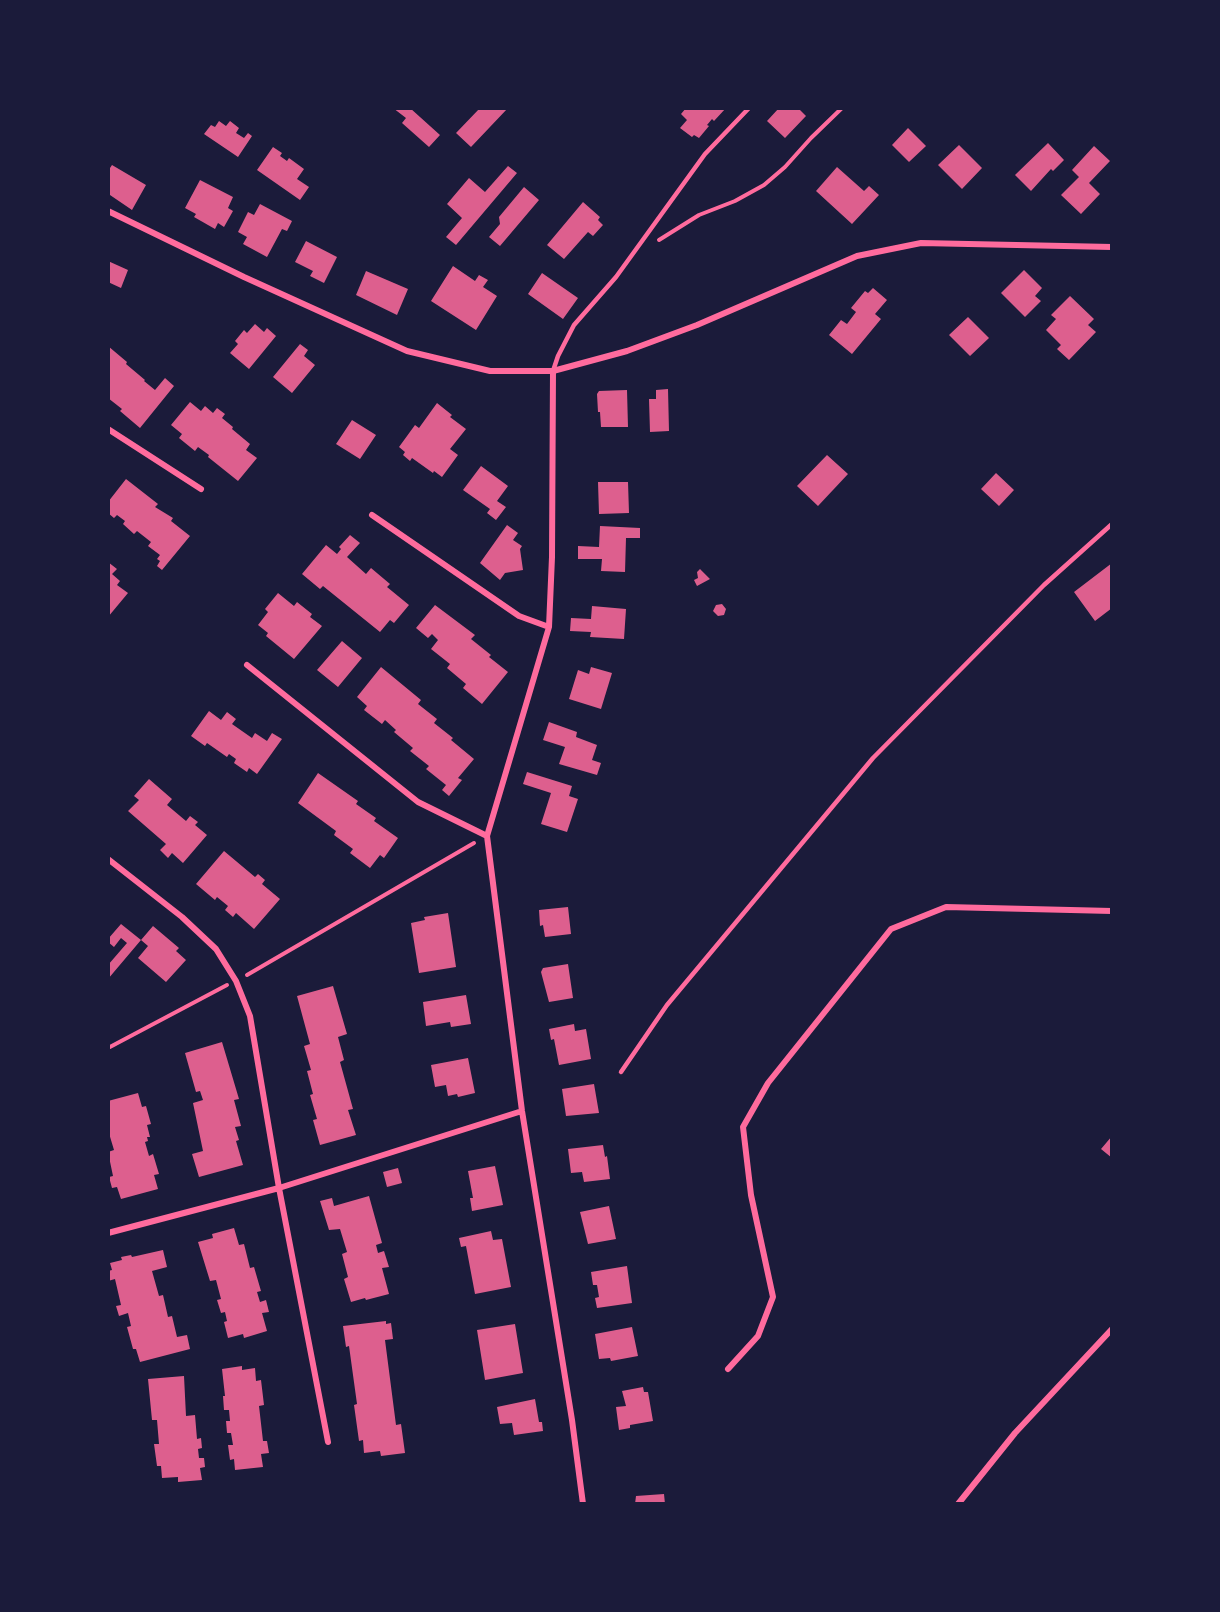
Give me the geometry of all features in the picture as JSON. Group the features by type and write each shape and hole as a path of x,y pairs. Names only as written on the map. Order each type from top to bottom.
{"street":[{"path":"108,211 244,277 407,351 490,371 553,371 637,348 697,325 857,255 921,243 1112,247"},
{"path":"553,371 552,557 549,627 487,836 522,1111 572,1420 583,1504"},
{"path":"108,429 201,489"},
{"path":"372,515 519,616 549,627"},
{"path":"247,665 418,802 487,836"},
{"path":"108,859 182,916 216,949 236,981 250,1016 279,1188 328,1442"},
{"path":"728,1370 758,1336 773,1298 751,1195 743,1127 768,1083 891,929 946,907 1112,911"},
{"path":"108,1233 279,1188 522,1111"},
{"path":"958,1504 1015,1433 1112,1329"}],"lane":[{"path":"553,371 574,325 616,277 705,154 750,108"},
{"path":"621,1072 667,1005 873,758 1044,585 1112,524"}],"path":[{"path":"639,244 644,246 654,244 699,215 751,194 780,172 842,108"},
{"path":"108,1048 236,981 487,836"}],"building":[{"path":"393,108 410,108 440,135 429,147 402,123 406,118"},
{"path":"480,108 508,108 471,147 456,133"},
{"path":"686,108 726,108 714,121 712,119 699,138 694,135 692,137 680,128 687,120 681,114"},
{"path":"779,108 798,108 806,116 785,138 767,121"},
{"path":"219,121 226,126 230,121 239,128 236,133 244,138 248,133 252,136 238,157 204,134 211,125 215,127"},
{"path":"908,128 926,146 909,162 892,145"},
{"path":"1048,143 1064,160 1053,171 1051,169 1031,191 1015,175"},
{"path":"959,145 982,168 962,189 938,165"},
{"path":"1094,146 1110,161 1089,183 1100,194 1081,214 1061,195 1079,177 1072,170"},
{"path":"273,147 282,153 280,156 287,161 289,158 304,169 297,179 309,187 300,200 257,170"},
{"path":"112,165 146,185 132,210 110,195 108,198 108,171"},
{"path":"508,166 517,173 456,245 446,237 462,218 447,204 469,178 485,192"},
{"path":"837,167 864,191 869,186 879,195 852,224 816,191"},
{"path":"200,180 233,197 228,208 233,211 224,227 218,223 215,229 194,217 196,214 185,208"},
{"path":"524,187 539,200 500,246 489,237 500,224 499,217"},
{"path":"583,202 600,217 598,220 603,225 593,236 588,232 564,259 547,245"},
{"path":"260,204 292,221 287,231 282,229 267,257 243,244 247,237 238,232 248,212 254,215"},
{"path":"306,241 337,257 324,283 310,276 313,271 295,262"},
{"path":"108,261 128,270 121,288 108,282"},
{"path":"453,266 475,281 479,275 488,280 483,287 497,296 476,330 431,301"},
{"path":"1024,270 1042,288 1035,296 1041,301 1025,317 1001,293"},
{"path":"366,271 408,289 397,315 356,295"},
{"path":"542,273 578,298 563,319 528,294"},
{"path":"873,288 887,300 875,314 881,319 852,354 829,335 841,320 847,324 856,312 851,308 865,291 868,293"},
{"path":"1070,296 1094,319 1088,325 1096,332 1069,360 1057,349 1061,345 1046,330 1056,319 1051,315"},
{"path":"968,317 989,338 970,356 949,335"},
{"path":"255,324 264,332 267,328 276,336 249,369 230,353 238,344 235,341 244,330 247,333"},
{"path":"300,344 308,350 304,356 315,365 292,393 273,377"},
{"path":"108,346 155,390 165,378 174,386 140,428 108,398"},
{"path":"668,389 669,431 650,432 649,399 656,399 656,390"},
{"path":"627,390 628,427 601,427 597,394 599,391"},
{"path":"190,402 201,411 205,406 213,413 217,408 225,414 222,418 233,427 232,429 250,444 246,450 257,458 238,481 208,457 209,455 198,447 195,451 179,438 182,434 171,425"},
{"path":"437,403 466,429 450,449 458,455 442,477 412,458 410,461 399,447 415,425 419,428"},
{"path":"352,420 376,435 360,459 336,444"},
{"path":"827,455 848,474 818,506 797,486"},
{"path":"481,466 508,486 497,501 506,507 496,520 487,513 490,509 463,490"},
{"path":"996,473 1014,490 999,506 981,489"},
{"path":"126,479 158,504 155,507 173,518 171,521 190,536 162,570 157,566 160,561 157,559 160,555 148,546 151,542 137,531 134,534 123,524 125,521 117,515 114,518 108,513 108,502"},
{"path":"598,482 628,482 629,513 599,514"},
{"path":"507,525 518,533 513,540 522,546 520,549 523,570 505,573 500,580 480,563"},
{"path":"600,526 640,528 640,538 626,538 625,572 601,571 602,559 578,559 578,546 599,547"},
{"path":"350,535 360,543 347,557 366,574 371,568 390,584 387,587 409,605 394,623 390,620 380,632 323,586 320,589 302,574 326,545 337,554 341,549 339,547"},
{"path":"108,562 117,569 112,574 120,581 117,585 128,593 108,617"},
{"path":"1112,563 1112,608 1095,621 1074,592"},
{"path":"700,569 710,579 697,586 694,580 698,578 697,572"},
{"path":"278,593 294,606 297,602 312,614 310,617 322,626 294,659 266,636 268,633 258,625 268,612 265,609"},
{"path":"722,604 726,609 724,615 718,616 713,611 716,605"},
{"path":"435,605 475,635 471,639 508,672 482,704 463,688 466,684 447,668 450,664 431,649 438,640 432,634 428,638 416,628"},
{"path":"592,606 626,609 624,639 590,637 591,632 570,631 571,618 591,619"},
{"path":"342,641 362,658 338,687 317,670"},
{"path":"381,667 421,700 418,704 437,719 434,723 474,759 458,778 462,780 449,796 442,790 446,785 426,769 429,766 410,751 413,748 394,732 396,730 385,720 382,724 364,710 367,706 357,697"},
{"path":"591,667 612,673 601,709 569,699 578,670 589,674"},
{"path":"209,711 221,720 227,712 236,719 232,724 252,738 255,733 267,741 272,733 282,739 257,774 249,768 247,772 234,763 236,759 229,754 227,757 207,743 205,746 191,736"},
{"path":"549,722 577,732 576,737 597,745 592,760 601,763 597,775 559,764 565,747 543,740"},
{"path":"527,772 572,786 569,796 578,799 567,832 541,824 551,793 523,784"},
{"path":"318,773 358,801 356,804 376,818 374,821 398,838 384,858 380,855 370,868 350,853 353,849 334,835 336,831 298,803"},
{"path":"149,779 172,799 167,805 186,821 190,816 198,822 195,825 207,835 183,863 172,853 168,858 160,850 166,844 128,811 139,800 134,796"},
{"path":"224,851 255,877 258,874 265,880 262,884 280,899 254,929 236,913 233,917 225,910 228,906 217,897 215,900 196,884"},
{"path":"568,907 571,934 545,937 543,925 540,926 539,910"},
{"path":"448,913 456,967 419,973 411,923 425,920 424,917"},
{"path":"121,924 141,940 108,979 108,965 127,943 121,938 114,947 108,942"},
{"path":"153,926 179,948 176,951 186,960 166,982 138,958 148,946 141,940"},
{"path":"568,964 573,998 549,1002 541,972 543,968"},
{"path":"333,986 347,1034 338,1037 344,1060 340,1062 353,1109 348,1110 356,1135 320,1145 313,1120 317,1119 310,1095 313,1094 307,1071 311,1070 304,1046 310,1044 297,996"},
{"path":"466,995 471,1024 451,1027 450,1022 426,1026 423,1002"},
{"path":"574,1024 575,1031 586,1029 591,1059 559,1065 554,1039 551,1040 549,1029"},
{"path":"222,1042 239,1099 234,1100 241,1126 235,1127 239,1140 236,1141 243,1165 199,1177 192,1154 203,1151 193,1103 203,1100 200,1091 196,1092 185,1053"},
{"path":"468,1058 475,1093 458,1097 457,1094 448,1096 446,1085 435,1087 431,1065"},
{"path":"594,1084 599,1113 566,1116 562,1089"},
{"path":"138,1093 142,1107 146,1106 151,1124 147,1125 150,1137 147,1137 148,1141 145,1142 149,1156 153,1154 159,1174 154,1175 158,1189 121,1199 117,1187 112,1188 109,1177 113,1176 108,1152 114,1150 108,1130 108,1101"},
{"path":"1112,1136 1112,1158 1101,1149"},
{"path":"603,1145 610,1179 584,1182 582,1172 571,1173 568,1149"},
{"path":"495,1166 503,1205 472,1211 470,1198 473,1198 468,1171"},
{"path":"398,1168 402,1183 387,1187 383,1172"},
{"path":"369,1196 382,1243 376,1245 378,1253 384,1251 389,1267 382,1268 389,1294 351,1302 344,1279 348,1277 342,1254 347,1252 340,1229 329,1230 320,1201 332,1198 334,1206"},
{"path":"609,1206 616,1239 588,1244 580,1212"},
{"path":"234,1228 239,1245 244,1244 250,1268 254,1267 261,1291 257,1292 260,1302 266,1300 269,1312 262,1313 267,1331 244,1338 243,1334 228,1338 224,1322 227,1321 225,1312 221,1313 217,1300 221,1299 216,1280 210,1281 198,1242 213,1238 212,1234"},
{"path":"491,1231 493,1240 502,1239 511,1287 475,1294 466,1246 461,1247 459,1238"},
{"path":"163,1250 167,1267 152,1271 159,1296 163,1295 168,1317 172,1316 177,1337 187,1335 190,1349 140,1362 136,1349 133,1349 127,1327 131,1326 128,1313 119,1316 116,1306 121,1305 115,1279 108,1281 108,1271 112,1270 110,1263 122,1260 121,1257 131,1255 132,1257"},
{"path":"627,1266 632,1303 597,1308 595,1298 599,1297 597,1285 593,1285 591,1272"},
{"path":"386,1321 386,1324 391,1323 393,1339 385,1340 396,1425 401,1424 405,1453 381,1456 380,1451 364,1453 363,1440 359,1441 354,1405 357,1404 349,1346 346,1347 343,1326"},
{"path":"515,1324 523,1373 485,1380 477,1330"},
{"path":"632,1327 638,1356 611,1361 610,1358 599,1359 595,1334"},
{"path":"242,1366 242,1370 255,1368 256,1381 261,1380 264,1405 259,1406 263,1441 267,1441 269,1453 261,1454 263,1467 235,1470 234,1459 230,1460 228,1445 233,1445 231,1433 227,1433 226,1421 230,1421 229,1410 224,1410 222,1369"},
{"path":"184,1376 186,1416 195,1415 197,1439 201,1438 202,1448 198,1449 199,1458 204,1458 205,1467 200,1468 202,1480 178,1482 178,1477 162,1478 161,1466 157,1466 154,1444 159,1444 157,1420 152,1420 148,1379"},
{"path":"643,1387 644,1392 648,1392 653,1421 630,1425 630,1428 619,1430 616,1407 626,1406 622,1391"},
{"path":"535,1399 543,1431 514,1435 512,1423 500,1424 497,1407"},
{"path":"664,1494 665,1504 635,1504 636,1496"}]}
